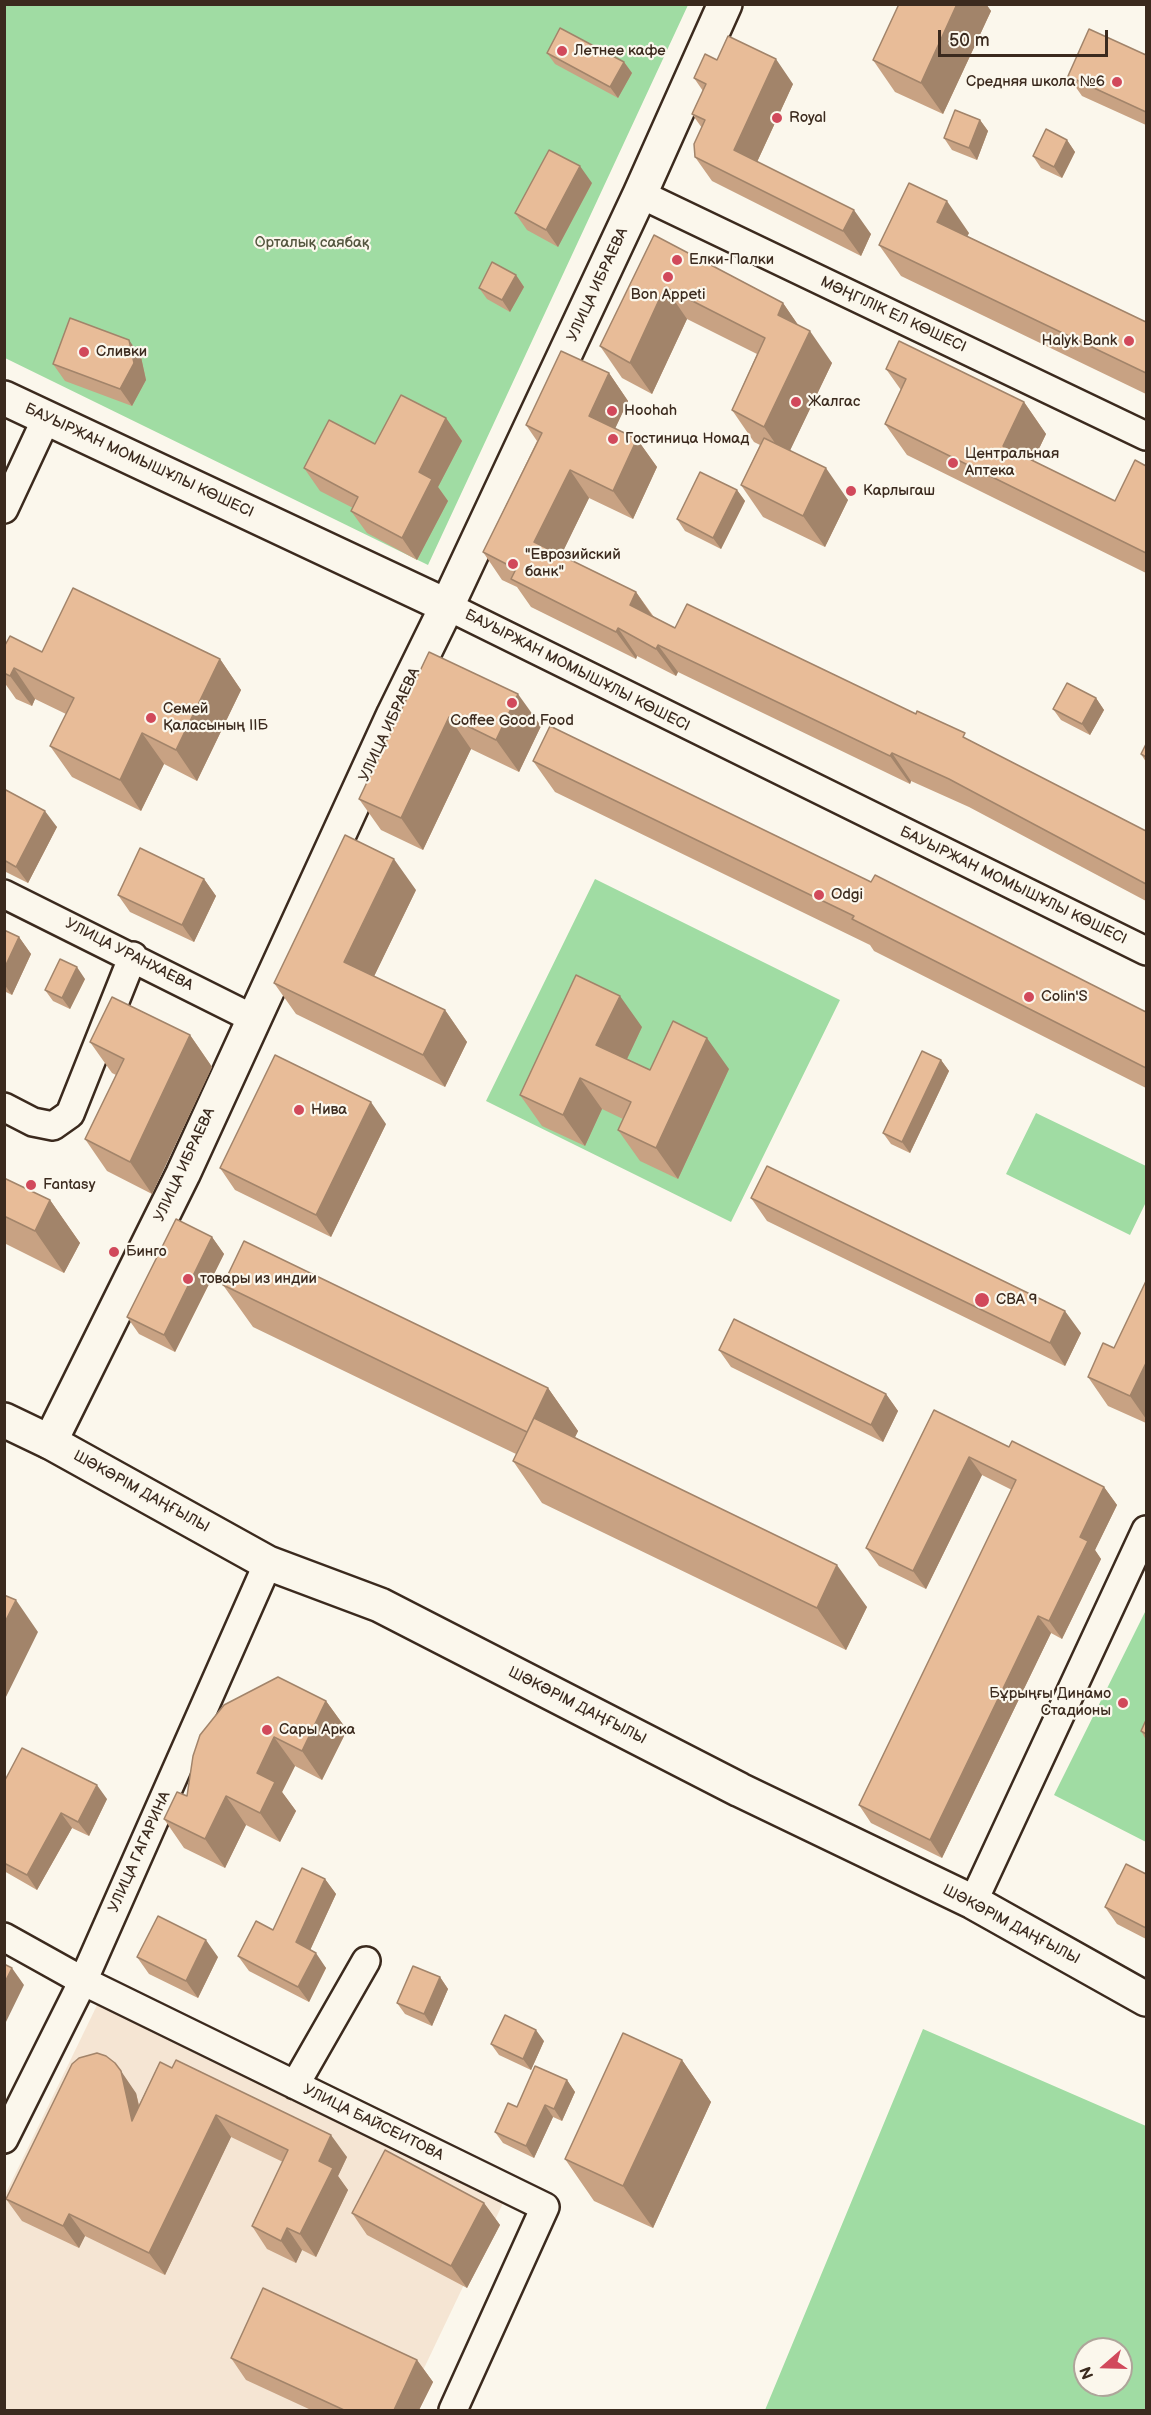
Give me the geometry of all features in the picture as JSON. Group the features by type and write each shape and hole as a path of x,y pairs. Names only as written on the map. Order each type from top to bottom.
{"street":[{"name":"УЛИЦА ИБРАЕВА","path":"50,1442 183,1174 252,1018 348,819 394,714 640,194 725,4"},
{"name":"МӘҢГІЛІК ЕЛ КӨШЕСІ","path":"640,194 1146,436"},
{"name":"БАУЫРЖАН МОМЫШҰЛЫ КӨШЕСІ","path":"4,398 447,606 1146,951"},
{"path":"4,509 46,419"},
{"name":"УЛИЦА УРАНХАЕВА","path":"4,894 133,956 252,1018"},
{"path":"4,1107 33,1122 53,1126 69,1114 133,956"},
{"name":"ШӘКӘРІМ ДАҢҒЫЛЫ","path":"4,1420 50,1442 268,1563 380,1605 740,1790 973,1902 1146,1999"},
{"path":"973,1902 1146,1530"},
{"name":"УЛИЦА ГАГАРИНА","path":"4,2139 82,1981 268,1563"},
{"name":"УЛИЦА БАЙСЕИТОВА","path":"4,1937 82,1981 545,2207 453,2410"},
{"path":"295,2085 366,1961"}],"shaded area":[{"path":"101,1997 505,2199 404,2410 5,2410 4,2197"}],"green space":[{"name":"Орталық саябақ","path":"4,5 688,5 428,565 5,358"},
{"path":"595,879 840,1000 731,1222 486,1101"},
{"path":"1036,1113 1146,1166 1146,1202 1130,1235 1006,1174"},
{"name":"Бұрыңғы Динамо Стадионы","path":"1146,1610 1146,1842 1054,1795"},
{"path":"923,2029 1146,2126 1146,2410 765,2410"}],"building":[{"path":"899,4 957,4 921,83 873,60"},
{"path":"560,28 624,62 610,87 547,53"},
{"path":"1089,29 1146,55 1146,112 1068,76"},
{"path":"728,36 776,59 734,150 854,210 843,231 695,157 694,144 705,120 692,114 706,84 694,78 705,54 717,60"},
{"path":"955,110 980,120 969,148 944,138"},
{"path":"1046,129 1067,140 1054,167 1033,156"},
{"path":"549,150 580,166 546,230 515,213"},
{"path":"909,183 947,201 937,222 1146,322 1146,373 879,245"},
{"path":"654,235 783,303 778,315 810,331 764,427 732,410 765,338 665,287 630,363 600,346"},
{"path":"492,262 516,275 502,300 479,288"},
{"path":"70,318 129,340 134,363 120,389 53,364"},
{"path":"899,341 1024,402 1003,446 1115,501 1135,460 1146,466 1146,553 885,424 906,379 886,369"},
{"path":"561,351 609,373 589,416 637,439 613,491 570,470 534,542 636,592 630,605 675,628 687,604 916,714 917,711 965,733 963,737 1146,831 1146,884 949,779 892,753 890,756 658,645 656,649 618,628 616,632 511,579 516,569 483,552 542,433 526,425"},
{"path":"401,395 446,418 419,472 432,479 402,538 351,511 358,497 304,468 329,420 375,444"},
{"path":"764,438 826,468 803,516 741,485"},
{"path":"700,472 737,490 713,538 677,519"},
{"name":"Семей Қаласының ІІБ","path":"73,588 220,659 176,750 142,733 120,780 50,746 74,698 14,668 10,676 4,673 4,647 10,636 42,652"},
{"path":"429,652 518,694 496,740 449,717 401,818 359,799"},
{"path":"1067,683 1096,698 1082,724 1053,709"},
{"path":"550,726 871,882 875,875 1146,1012 1146,1068 852,919 854,916 533,761"},
{"path":"1146,744 1146,757 1141,754"},
{"path":"4,789 45,811 16,867 4,860"},
{"path":"345,835 394,859 344,962 445,1010 423,1055 274,983"},
{"path":"140,848 204,879 182,925 118,895"},
{"path":"4,930 19,937 4,969"},
{"path":"60,959 77,967 62,998 45,990"},
{"path":"576,975 620,996 596,1045 650,1070 673,1021 707,1038 656,1148 618,1130 631,1102 580,1078 563,1115 520,1095"},
{"path":"112,997 190,1035 130,1162 85,1139 124,1059 90,1042"},
{"path":"922,1051 941,1060 902,1142 883,1133"},
{"path":"275,1055 371,1102 316,1215 220,1168"},
{"path":"767,1166 1065,1311 1050,1343 751,1198"},
{"path":"4,1178 50,1200 35,1231 4,1216"},
{"path":"176,1219 212,1237 164,1335 127,1317"},
{"path":"244,1241 548,1388 527,1432 223,1285"},
{"path":"1146,1281 1146,1363 1130,1396 1088,1377 1103,1343 1114,1348"},
{"path":"734,1319 886,1394 871,1425 719,1350"},
{"path":"934,1410 1009,1447 1012,1441 1104,1487 1080,1537 1088,1541 1049,1621 1038,1616 930,1840 859,1805 1016,1480 969,1457 913,1571 866,1548"},
{"path":"534,1418 837,1565 817,1608 513,1461"},
{"path":"4,1595 16,1600 4,1624"},
{"path":"278,1677 326,1701 302,1751 274,1737 257,1773 275,1782 260,1813 226,1796 205,1839 164,1819 177,1792 187,1796 193,1756 200,1735 224,1705"},
{"path":"1146,1720 1146,1734 1141,1731"},
{"path":"22,1748 97,1785 78,1822 61,1813 27,1875 4,1863 4,1782"},
{"path":"1126,1864 1146,1874 1146,1928 1105,1907"},
{"path":"302,1868 325,1879 296,1942 316,1953 298,1987 238,1956 256,1921 273,1930"},
{"path":"158,1916 206,1940 186,1981 137,1957"},
{"path":"4,1964 12,1968 4,1984"},
{"path":"413,1966 440,1977 424,2014 397,2003"},
{"path":"505,2015 536,2030 523,2059 491,2044"},
{"path":"623,2033 682,2060 623,2186 565,2159"},
{"path":"97,2053 106,2056 121,2071 132,2121 160,2062 172,2068 176,2060 331,2135 319,2161 333,2168 300,2234 287,2228 281,2241 252,2226 288,2150 216,2115 149,2253 69,2214 63,2226 6,2199 72,2064 79,2058"},
{"path":"535,2066 567,2080 554,2109 545,2105 526,2146 495,2132 508,2103 517,2107"},
{"path":"385,2150 484,2203 451,2266 352,2213"},
{"path":"263,2288 417,2360 394,2410 344,2410 231,2358"}],"place":[{"name":"Летнее кафе","path":"562,51"},
{"name":"Средняя школа №6","path":"1117,82"},
{"name":"Royal","path":"777,118"},
{"name":"Елки-Палки","path":"677,260"},
{"name":"Bon Appeti","path":"668,277"},
{"name":"Halyk Bank","path":"1129,341"},
{"name":"Сливки","path":"84,352"},
{"name":"Жалгас","path":"796,402"},
{"name":"Hoohah","path":"612,411"},
{"name":"Гостиница Номад","path":"613,439"},
{"name":"Центральная Аптека","path":"953,463"},
{"name":"Карлыгаш","path":"851,491"},
{"name":"\"Еврозийский банк\"","path":"513,564"},
{"name":"Coffee Good Food","path":"512,703"},
{"name":"Семей Қаласының ІІБ","path":"151,718"},
{"name":"Odgi","path":"819,895"},
{"name":"Colin'S","path":"1029,997"},
{"name":"Нива","path":"299,1110"},
{"name":"Fantasy","path":"31,1185"},
{"name":"Бинго","path":"114,1252"},
{"name":"товары из индии","path":"188,1279"},
{"name":"СВА 9","path":"982,1300"},
{"name":"Бұрыңғы Динамо Стадионы","path":"1123,1703"},
{"name":"Сары Арка","path":"267,1730"}]}
